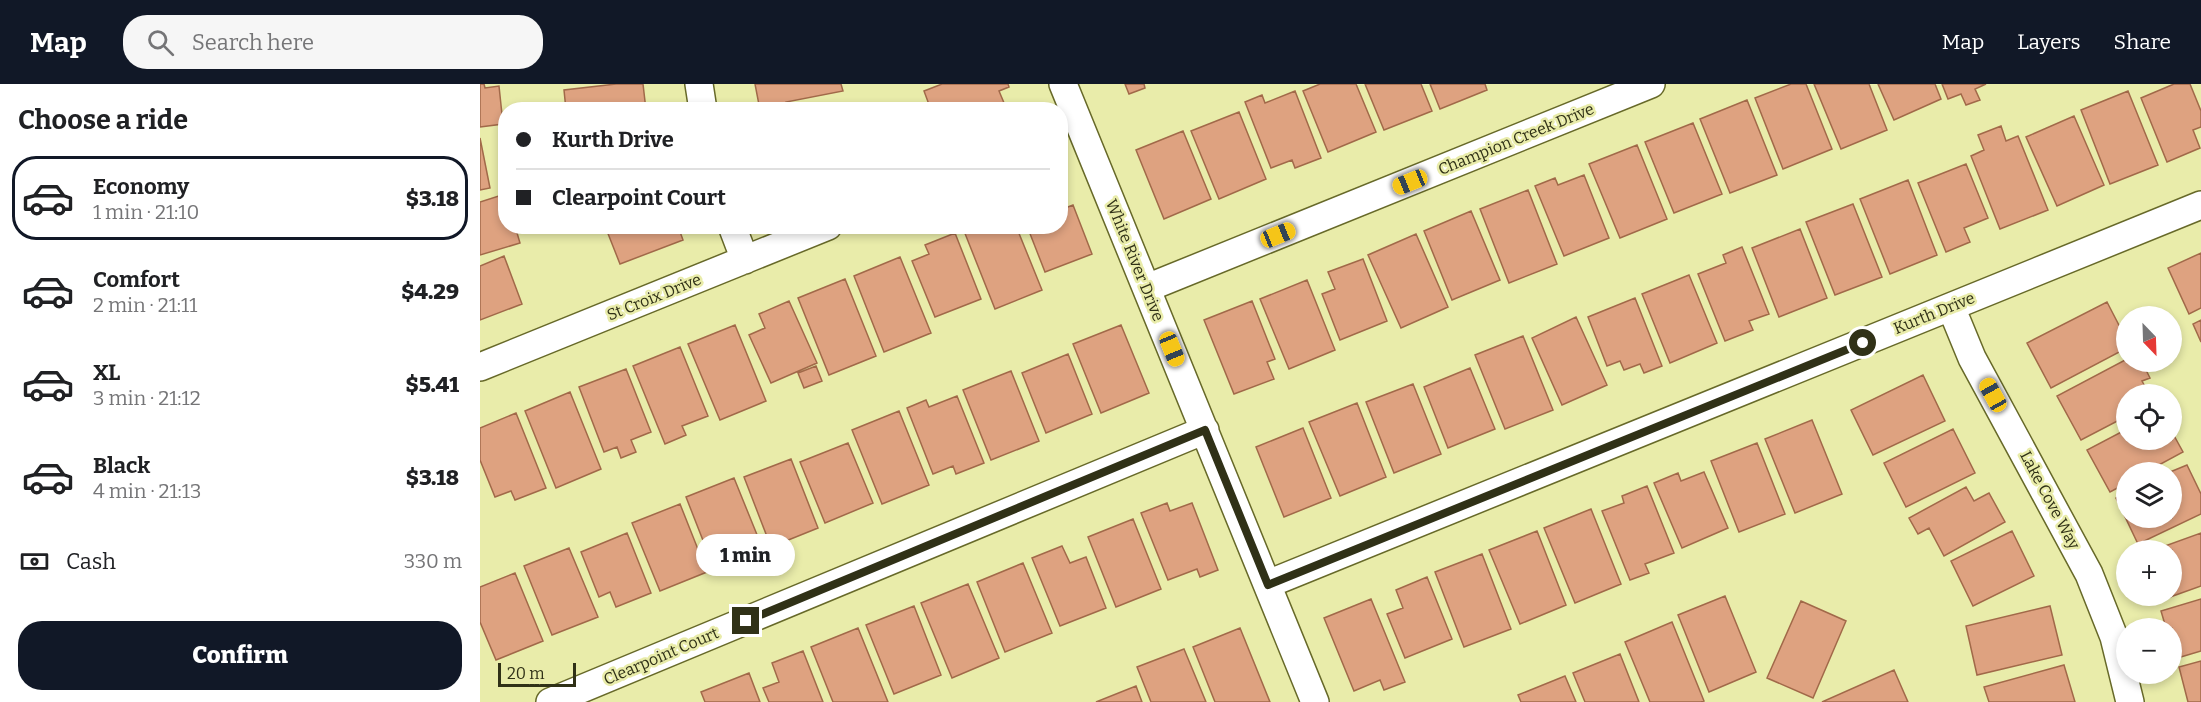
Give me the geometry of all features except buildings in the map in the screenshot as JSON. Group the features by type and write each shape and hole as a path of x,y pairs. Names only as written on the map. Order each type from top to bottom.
{"street":[{"path":"699,84 701,102"},
{"name":"White River Drive","path":"1064,84 1066,102"},
{"name":"Champion Creek Drive","path":"1147,288 1651,84"},
{"name":"White River Drive","path":"1068,114 1070,129 1147,288 1316,702"},
{"name":"Kurth Drive","path":"1268,585 2201,205"},
{"path":"735,234 745,260"},
{"name":"St Croix Drive","path":"480,367 808,234"},
{"name":"Lake Cove Way","path":"1951,307 1972,358 2090,574 2114,637 2130,702"},
{"name":"Clearpoint Court","path":"550,702 1205,430"}],"route":[{"path":"746,621 1205,430 1268,585 1863,343"}]}
